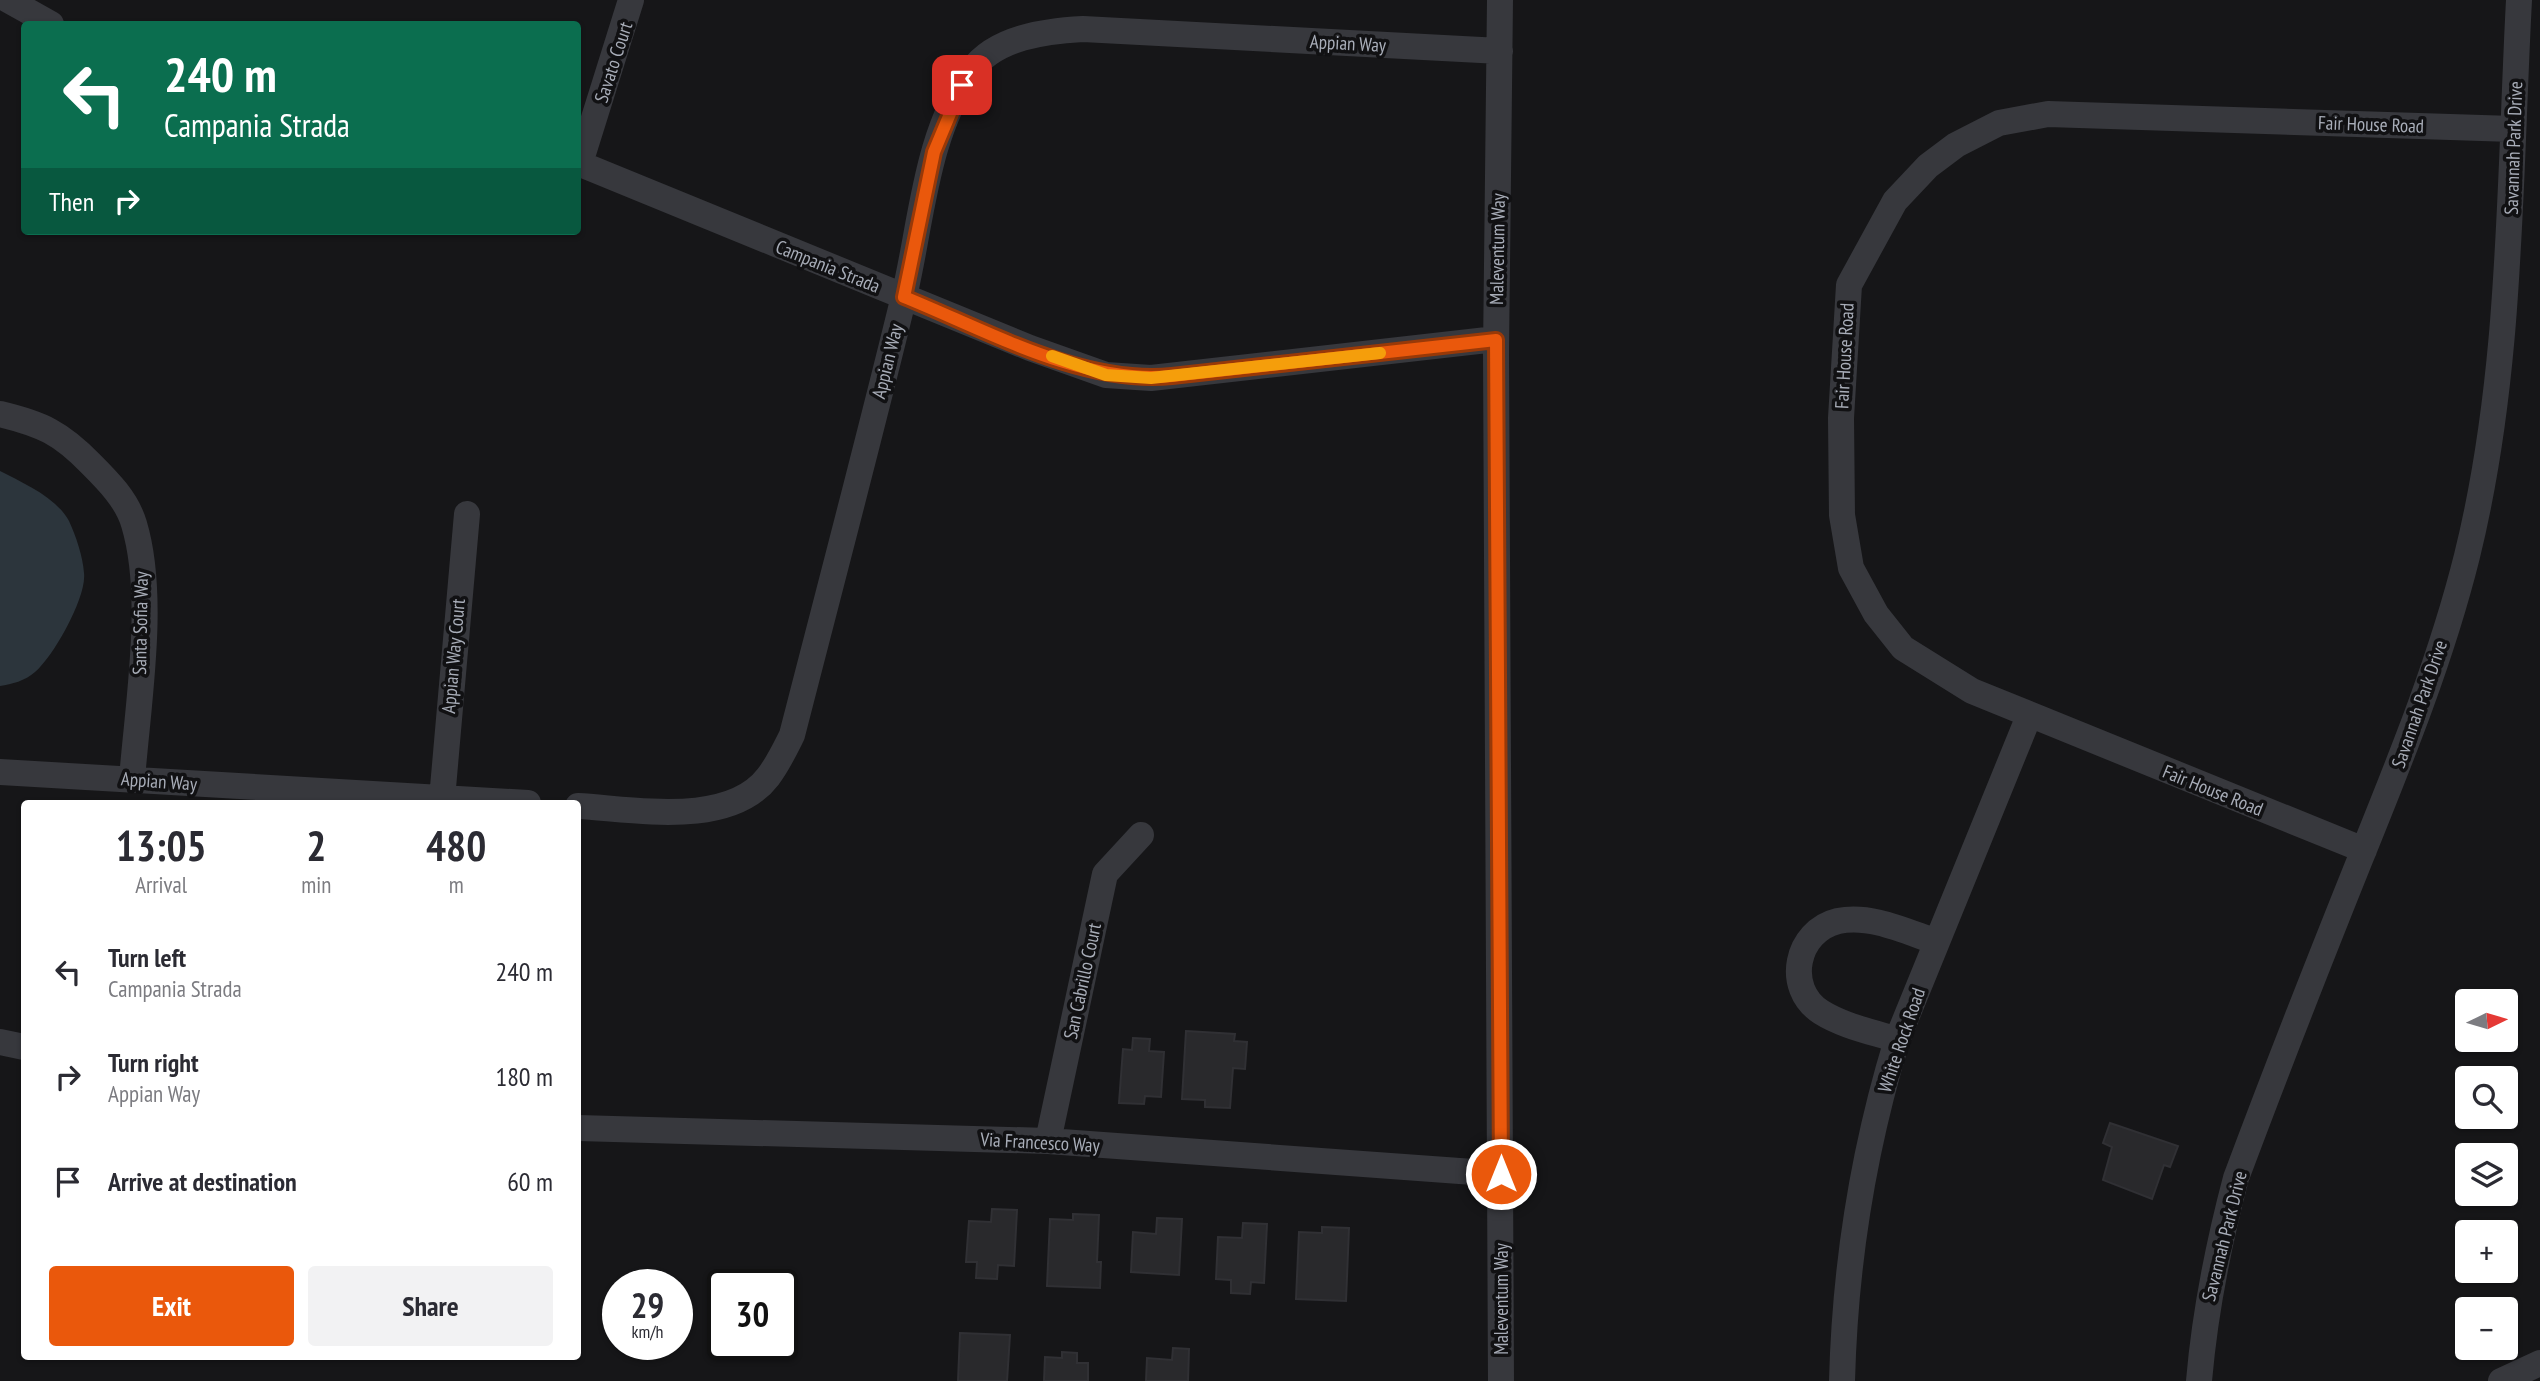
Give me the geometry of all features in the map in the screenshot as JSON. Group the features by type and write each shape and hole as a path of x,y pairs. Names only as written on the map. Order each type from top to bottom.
{"street":[{"path":"8,0 46,21"},
{"name":"Savato Court","path":"581,157 631,0"},
{"name":"Maleventum Way","path":"1500,0 1496,340 1501,1381"},
{"name":"Savannah Park Drive","path":"2199,1381 2204,1323 2216,1251 2236,1178 2430,682 2467,557 2484,476 2501,349 2511,224 2519,0"},
{"name":"Appian Way","path":"581,806 680,811 733,804 768,778 792,734 904,297 934,152 949,114 974,67 1013,41 1055,31 1083,29 1500,51"},
{"name":"Fair House Road","path":"2364,850 2029,716 1972,691 1903,649 1876,614 1851,568 1842,515 1841,418 1849,285 1895,201 1927,166 1956,145 1998,122 2048,114 2513,129"},
{"name":"Campania Strada","path":"581,164 1087,369 1128,377 1172,376 1496,340"},
{"name":"Santa Sofia Way","path":"0,414 54,431 74,447 120,495 134,522 144,573 144,619 132,779"},
{"name":"Appian Way Court","path":"442,799 467,514"},
{"name":"White Rock Road","path":"1842,1381 1846,1294 1862,1177 1897,1040 2029,716"},
{"name":"Appian Way","path":"0,772 261,790 464,800"},
{"name":"San Cabrillo Court","path":"1048,1141 1105,874 1141,835"},
{"path":"1897,1040 1821,1012 1803,995 1797,977 1800,958 1813,933 1840,921 1864,920 1888,925 1937,943"},
{"path":"0,1042 21,1046"},
{"name":"Via Francesco Way","path":"581,1128 1048,1141 1501,1174"},
{"path":"2501,1381 2540,1363"}],"shaded area":[{"path":"0,471 38,491 63,512 77,540 84,573 75,611 51,654 31,675 18,682 0,686"}],"building":[{"path":"1186,1031 1235,1034 1234,1041 1247,1042 1245,1069 1233,1068 1230,1108 1205,1107 1205,1100 1182,1099"},
{"path":"1133,1038 1150,1039 1149,1051 1164,1052 1161,1097 1145,1096 1144,1104 1119,1103 1123,1049 1132,1050"},
{"path":"2110,1123 2178,1146 2170,1167 2164,1165 2152,1199 2103,1180 2112,1147 2103,1143"},
{"path":"992,1209 1017,1210 1014,1266 998,1265 997,1279 976,1278 977,1262 966,1262 969,1221 991,1222"},
{"path":"1073,1214 1099,1215 1097,1262 1101,1262 1100,1288 1047,1286 1050,1219 1073,1220"},
{"path":"1157,1218 1182,1219 1179,1275 1131,1272 1133,1232 1156,1234"},
{"path":"1243,1223 1267,1224 1264,1283 1251,1282 1250,1294 1231,1293 1231,1280 1216,1279 1218,1237 1242,1238"},
{"path":"1322,1227 1349,1228 1346,1301 1296,1299 1299,1232 1322,1233"},
{"path":"960,1333 1010,1335 1007,1381 958,1381"},
{"path":"1173,1348 1189,1349 1188,1381 1146,1381 1147,1358 1172,1360"},
{"path":"1062,1352 1077,1353 1077,1363 1088,1363 1088,1381 1044,1381 1045,1357 1062,1358"}],"slow traffic":[{"path":"1052,356 1106,375 1151,378 1380,353"}],"route":[{"path":"962,85 934,152 904,297 1087,369 1106,375 1128,377 1172,376 1496,340 1501,1174"}]}
